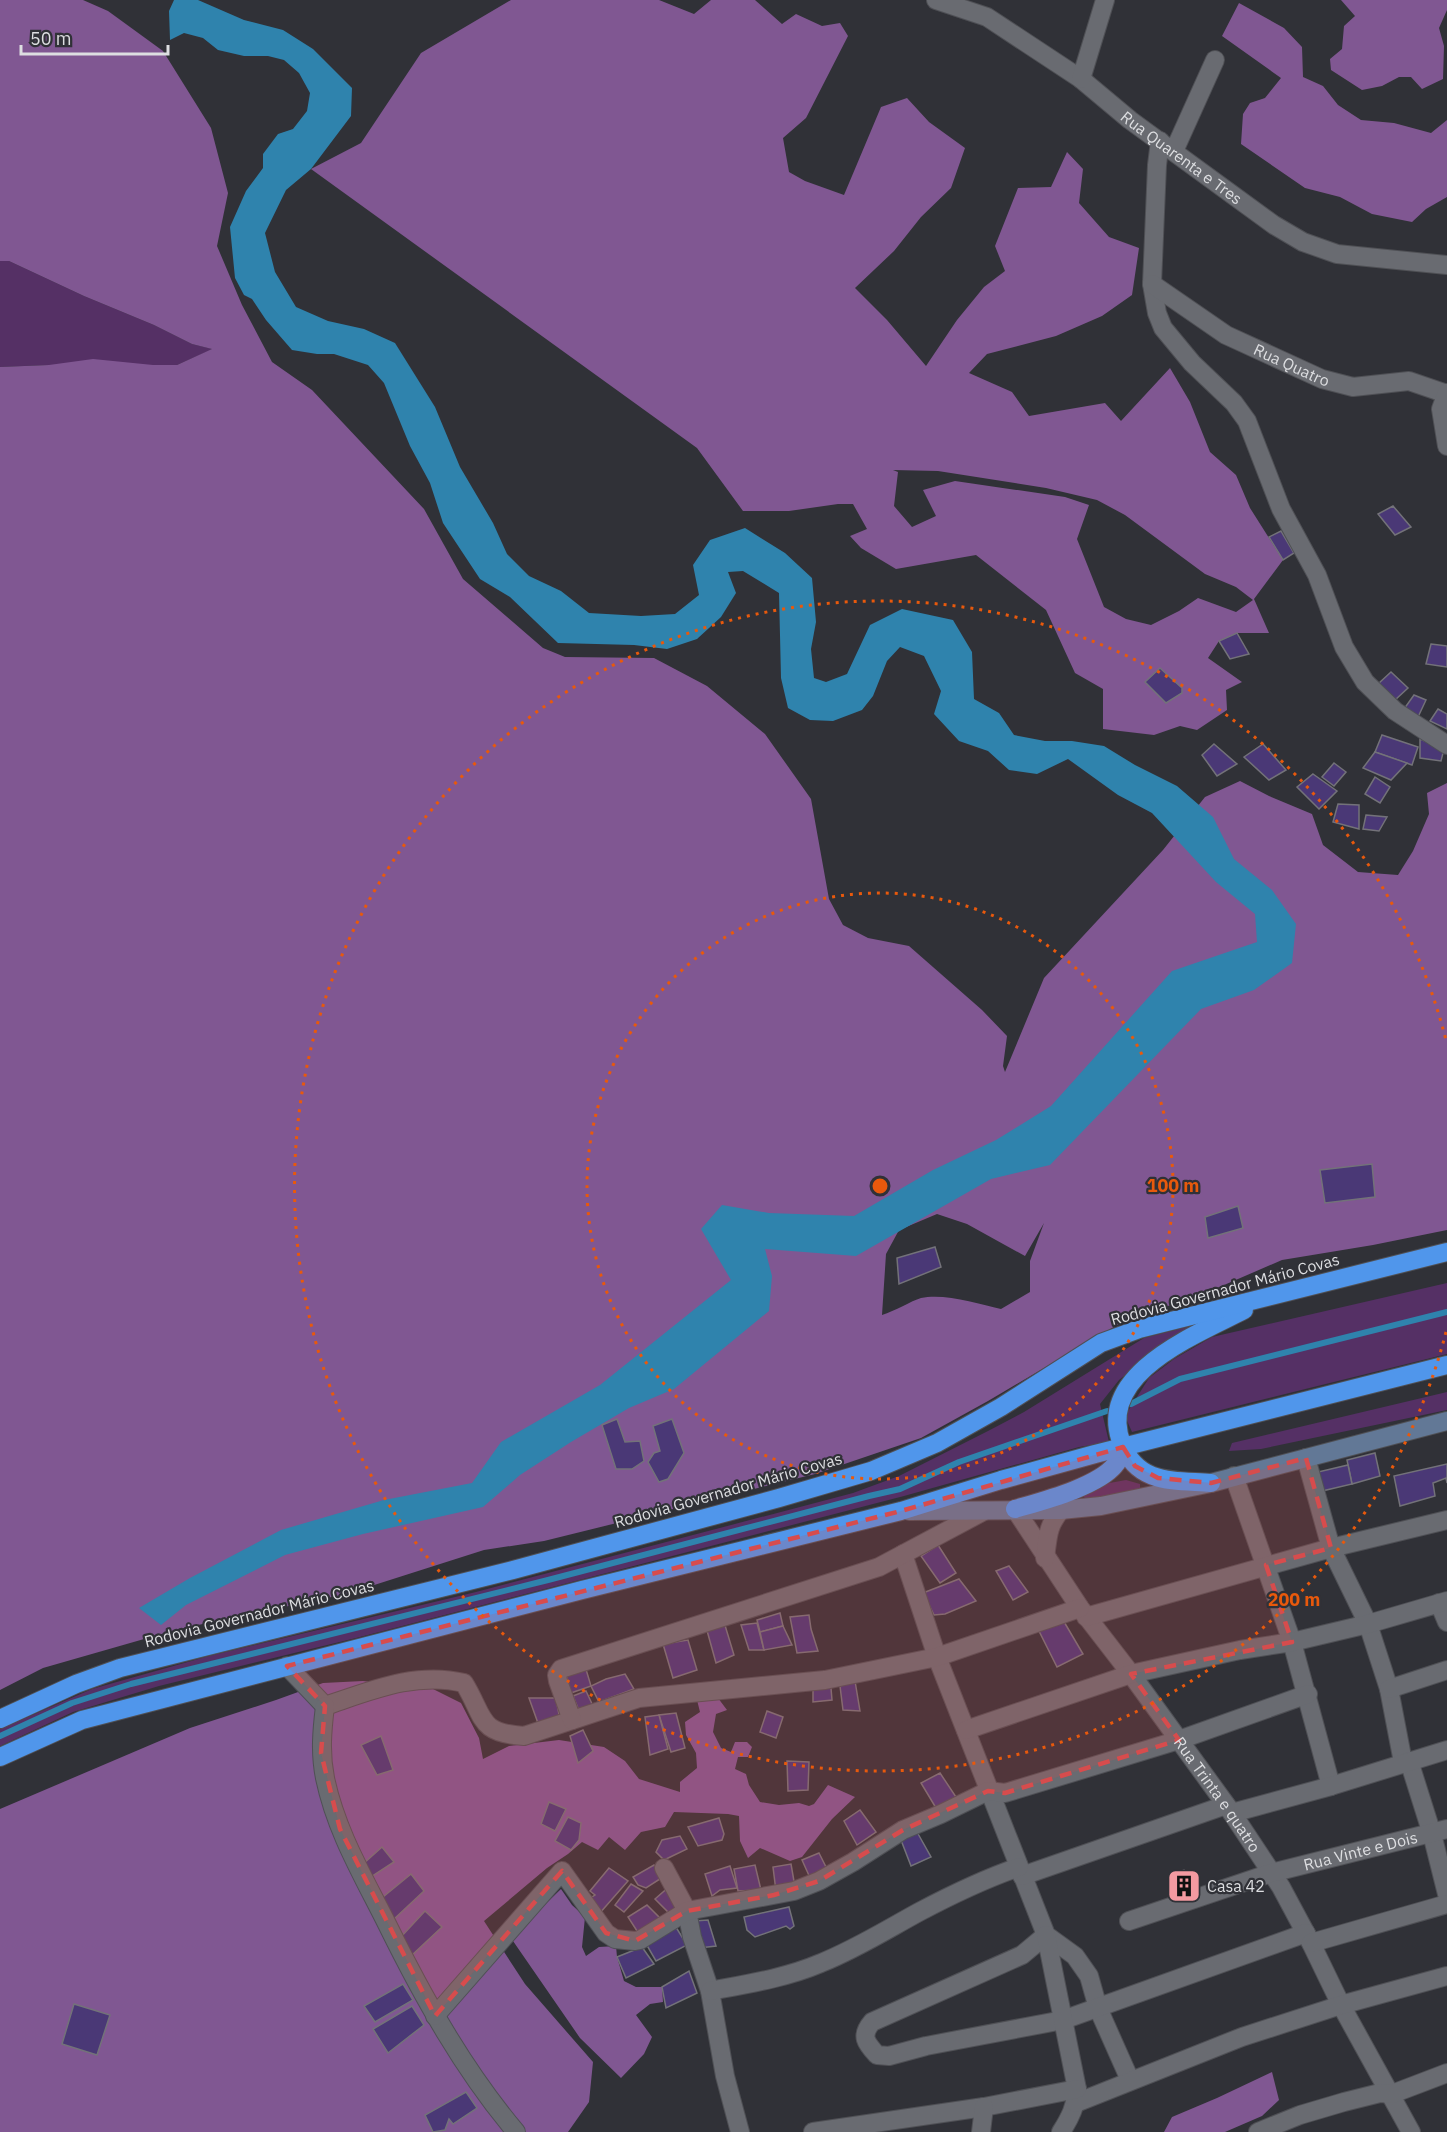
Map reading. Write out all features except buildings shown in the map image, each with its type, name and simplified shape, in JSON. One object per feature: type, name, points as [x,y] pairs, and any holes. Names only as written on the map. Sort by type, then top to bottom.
[{"type":"highway","name":"Rodovia Governador Mário Covas","points":[[0,1719],[76,1684],[120,1668],[513,1570],[871,1471],[937,1443],[1001,1407],[1101,1343],[1139,1329],[1447,1252]]},
{"type":"highway","points":[[1211,1483],[1158,1478],[1132,1463],[1123,1447],[1116,1425],[1119,1407],[1124,1395],[1141,1371],[1169,1348],[1272,1296]]},
{"type":"highway","points":[[0,1757],[82,1720],[901,1511],[1001,1480],[1123,1447],[1447,1365]]},
{"type":"highway","points":[[1015,1509],[1060,1495],[1100,1477],[1118,1461],[1123,1447]]},
{"type":"main road","points":[[901,1511],[1061,1510],[1140,1499],[1211,1483],[1447,1421]]},
{"type":"street","name":"Rua Quarenta e Tres","points":[[936,0],[989,8],[1167,146],[1274,225],[1318,249],[1351,257],[1447,265]]},
{"type":"street","points":[[1081,79],[1105,0]]},
{"type":"street","points":[[1215,60],[1157,165],[1152,284],[1157,313],[1163,328],[1192,363],[1234,403],[1247,422],[1272,488],[1317,575],[1344,647],[1365,682],[1395,711],[1447,745]]},
{"type":"street","name":"Rua Quatro","points":[[1152,284],[1226,335],[1322,379],[1353,387],[1409,381],[1447,394],[1441,409],[1447,446]]},
{"type":"street","points":[[1306,1458],[1331,1548],[1368,1624],[1389,1689],[1406,1761],[1439,1832],[1447,1894]]},
{"type":"street","points":[[1234,1476],[1292,1642],[1308,1694],[1331,1786]]},
{"type":"street","name":"Rua Trinta e quatro","points":[[1015,1509],[1083,1613],[1179,1740],[1272,1873],[1309,1938],[1341,2005],[1392,2094]]},
{"type":"street","points":[[1045,1558],[1048,1529],[1061,1510]]},
{"type":"street","points":[[572,1720],[558,1681],[557,1675],[561,1669],[879,1567],[984,1511]]},
{"type":"street","points":[[325,1706],[407,1680],[452,1680],[464,1683],[484,1722],[493,1731],[524,1736],[639,1698],[825,1680],[937,1657],[1083,1613],[1447,1520]]},
{"type":"street","points":[[903,1554],[937,1657],[1046,1935],[1077,2096],[1072,2114],[1061,2132]]},
{"type":"street","points":[[966,1730],[1131,1674],[1240,1650],[1292,1642],[1368,1624],[1443,1602],[1447,1622]]},
{"type":"street","points":[[287,1666],[325,1706],[321,1753],[332,1809],[346,1846],[435,2016],[490,2101],[516,2132]]},
{"type":"street","points":[[1389,1689],[1447,1670]]},
{"type":"street","points":[[435,2016],[562,1871],[600,1927],[615,1939],[626,1942],[640,1940],[687,1911],[774,1895],[802,1887],[853,1862],[903,1830],[988,1791],[1005,1793],[1179,1740],[1308,1694]]},
{"type":"street","points":[[710,1991],[784,1976],[820,1964],[986,1879],[1021,1871],[1229,1809],[1331,1786],[1447,1750]]},
{"type":"street","name":"Rua Vinte e Dois","points":[[1129,1921],[1272,1873],[1439,1832]]},
{"type":"street","points":[[664,1868],[687,1911],[692,1937],[710,1991],[725,2076],[740,2132]]},
{"type":"street","points":[[1046,1935],[1022,1955],[879,2018],[866,2030],[865,2036],[877,2055],[889,2056],[926,2046],[1063,2020],[1309,1938],[1447,1904]]},
{"type":"street","points":[[1046,1935],[1076,1956],[1089,1976],[1098,2008],[1130,2080]]},
{"type":"street","points":[[813,2132],[1077,2096],[1130,2080],[1242,2037],[1341,2005],[1447,1976]]},
{"type":"street","points":[[1258,2132],[1300,2115],[1380,2093],[1392,2094],[1447,2073]]},
{"type":"street","points":[[1392,2094],[1411,2132]]},
{"type":"street","points":[[981,2132],[984,2107]]},
{"type":"highlighted area","points":[[1123,1447],[1135,1466],[1158,1478],[1211,1483],[1306,1458],[1331,1548],[1266,1565],[1292,1642],[1131,1674],[1179,1740],[1005,1793],[988,1791],[903,1830],[819,1881],[774,1895],[687,1911],[635,1941],[606,1933],[562,1871],[435,2016],[340,1829],[321,1753],[325,1706],[287,1666],[901,1511]]},
{"type":"shaded area","points":[[0,0],[83,0],[108,11],[163,51],[211,128],[228,193],[217,246],[242,305],[272,362],[312,390],[424,509],[463,579],[543,648],[565,657],[654,658],[707,686],[765,734],[811,799],[829,899],[843,925],[868,938],[909,946],[982,1010],[1007,1036],[1003,1066],[1005,1072],[1044,978],[1163,850],[1205,797],[1240,781],[1312,814],[1323,845],[1358,872],[1398,875],[1413,851],[1429,814],[1427,793],[1447,783],[1447,1230],[1282,1260],[1194,1298],[1129,1318],[921,1438],[815,1474],[544,1541],[484,1550],[346,1594],[179,1629],[43,1668],[0,1690],[0,367],[49,365],[93,359],[177,365],[212,349],[192,344],[9,261],[0,261]],"holes":[[[937,1214],[967,1224],[1025,1256],[1044,1223],[1030,1261],[1030,1292],[1001,1309],[961,1300],[930,1297],[917,1299],[882,1315],[886,1254],[899,1230]]]},
{"type":"shaded area","points":[[511,0],[659,0],[694,14],[711,0],[755,0],[782,24],[796,14],[822,26],[840,23],[848,36],[806,118],[783,138],[789,172],[805,181],[844,195],[881,107],[907,98],[929,122],[965,148],[951,188],[921,217],[894,251],[855,288],[887,320],[926,366],[957,320],[984,287],[1005,271],[995,246],[1018,188],[1051,187],[1067,152],[1083,169],[1079,203],[1109,237],[1139,248],[1132,295],[1102,316],[1056,336],[987,354],[969,373],[1012,392],[1029,416],[1105,403],[1121,421],[1170,368],[1190,402],[1210,452],[1236,475],[1250,508],[1283,560],[1254,599],[1269,633],[1237,633],[1219,641],[1208,658],[1242,682],[1226,690],[1227,710],[1197,730],[1180,726],[1154,735],[1103,729],[1103,689],[1075,673],[1046,610],[976,555],[896,569],[861,548],[850,536],[867,529],[853,504],[789,511],[743,511],[697,448],[311,169],[361,143],[421,53]],"holes":[[[893,470],[938,471],[1046,488],[1097,500],[1125,515],[1205,574],[1236,587],[1253,600],[1236,612],[1198,598],[1179,611],[1151,625],[1126,619],[1104,607],[1077,539],[1089,505],[1065,497],[955,481],[923,490],[936,516],[912,527],[894,506],[898,472]]]},
{"type":"shaded area","points":[[1341,0],[1447,0],[1447,10],[1439,28],[1444,46],[1443,79],[1422,89],[1411,77],[1399,77],[1382,86],[1362,90],[1331,70],[1330,59],[1342,49],[1344,26],[1355,16]]},
{"type":"shaded area","points":[[1239,3],[1284,28],[1302,47],[1303,77],[1323,86],[1338,105],[1361,120],[1394,123],[1431,133],[1447,120],[1447,197],[1426,209],[1412,222],[1372,214],[1340,197],[1305,188],[1241,144],[1243,114],[1250,103],[1265,98],[1281,78],[1222,36]]},
{"type":"shaded area","points":[[0,261],[9,261],[192,344],[213,349],[177,365],[0,367]]},
{"type":"shaded area","points":[[1447,1283],[1447,1354],[1132,1432],[1125,1416],[1149,1378],[1174,1359],[1212,1337]]},
{"type":"shaded area","points":[[1210,1321],[1159,1348],[1119,1380],[1100,1404],[1109,1442],[1079,1447],[904,1496],[356,1638],[159,1686],[73,1712],[0,1746],[0,1729],[92,1689],[209,1656],[476,1592],[853,1493],[899,1476],[1024,1412],[1144,1338]]},
{"type":"shaded area","points":[[1447,1392],[1447,1410],[1261,1449],[1229,1451],[1232,1443]]},
{"type":"shaded area","points":[[1126,1480],[1140,1484],[1140,1491],[1088,1502],[1084,1497],[1083,1492],[1104,1484]]},
{"type":"shaded area","points":[[363,1681],[410,1687],[427,1686],[461,1703],[479,1738],[483,1759],[509,1746],[559,1740],[604,1747],[625,1761],[639,1779],[680,1792],[680,1782],[697,1768],[696,1753],[686,1735],[685,1722],[700,1712],[694,1688],[718,1698],[727,1710],[716,1714],[713,1732],[721,1748],[731,1752],[735,1742],[747,1742],[752,1747],[748,1757],[738,1757],[735,1769],[746,1774],[749,1785],[760,1802],[779,1805],[799,1803],[809,1806],[814,1804],[828,1785],[855,1797],[832,1819],[802,1857],[790,1861],[760,1848],[748,1858],[740,1841],[739,1816],[728,1814],[674,1812],[665,1827],[641,1832],[625,1850],[609,1837],[598,1850],[582,1842],[484,1921],[525,1984],[593,2062],[589,2102],[568,2132],[0,2132],[0,1809],[190,1728],[323,1683]]},
{"type":"shaded area","points":[[561,1889],[572,1905],[585,1917],[582,1947],[586,1956],[599,1947],[616,1946],[624,1981],[636,1987],[662,1987],[663,2002],[650,2004],[636,2015],[652,2037],[644,2054],[621,2078],[580,2038],[513,1941],[532,1917]]},
{"type":"shaded area","points":[[1272,2072],[1279,2100],[1262,2116],[1225,2132],[1164,2132],[1172,2117]]},
{"type":"water","points":[[174,0],[198,0],[244,20],[283,30],[313,49],[352,88],[351,116],[311,169],[286,190],[265,233],[275,272],[296,307],[328,321],[364,329],[395,343],[435,407],[460,467],[493,523],[507,554],[529,576],[561,591],[589,613],[641,616],[675,614],[699,595],[693,565],[710,540],[745,528],[785,553],[812,578],[816,622],[811,649],[814,678],[826,682],[847,674],[870,625],[902,609],[953,620],[972,652],[974,699],[999,713],[1014,735],[1045,741],[1072,741],[1104,746],[1177,786],[1213,817],[1234,859],[1272,890],[1296,924],[1292,963],[1254,990],[1201,1009],[1050,1165],[991,1179],[856,1256],[765,1249],[772,1276],[769,1311],[674,1389],[629,1408],[571,1442],[520,1475],[483,1507],[363,1534],[285,1555],[186,1605],[161,1625],[139,1608],[281,1530],[384,1500],[472,1483],[501,1442],[600,1385],[731,1280],[701,1229],[722,1205],[769,1213],[854,1216],[933,1170],[996,1140],[1051,1106],[1172,971],[1257,942],[1255,914],[1216,882],[1152,813],[1118,795],[1068,759],[1037,774],[1009,770],[988,751],[959,741],[934,714],[941,691],[924,656],[900,647],[887,661],[873,696],[862,710],[833,721],[810,720],[788,708],[781,678],[779,593],[743,571],[728,572],[736,593],[721,617],[697,639],[667,649],[634,645],[558,643],[510,597],[480,579],[443,523],[430,483],[410,446],[384,383],[368,365],[334,354],[292,350],[266,320],[252,299],[244,295],[235,278],[230,227],[246,191],[263,168],[263,154],[278,134],[293,129],[307,111],[310,93],[299,73],[284,60],[268,56],[244,56],[218,50],[203,38],[184,33],[170,40],[169,11]]},
{"type":"waterway","points":[[1131,1404],[1180,1379],[1447,1312]]},
{"type":"waterway","points":[[0,1736],[72,1703],[131,1684],[900,1489],[959,1462],[1107,1411]]},
{"type":"place","name":"Casa 42","points":[[1184,1886]]}]
